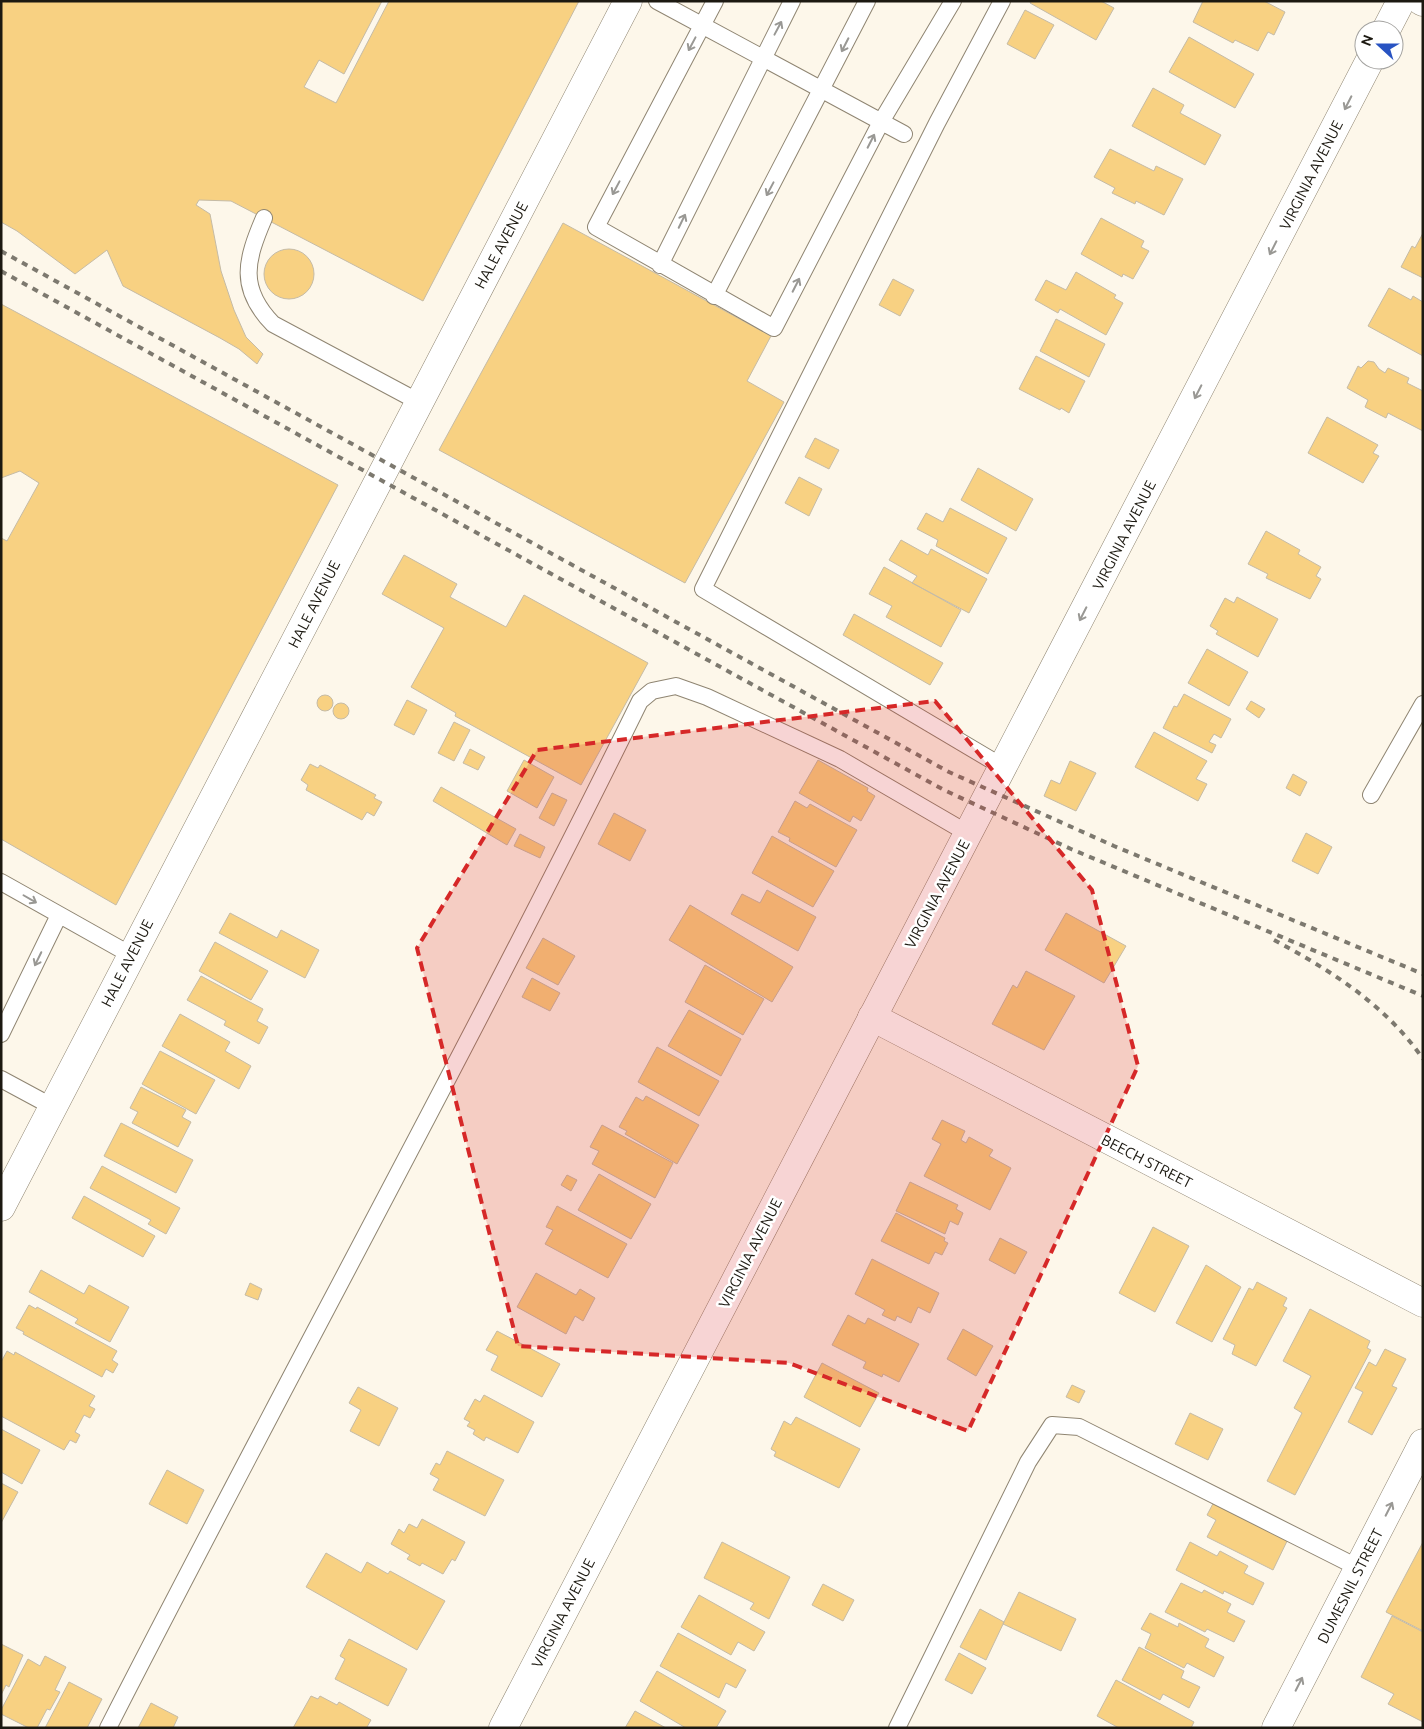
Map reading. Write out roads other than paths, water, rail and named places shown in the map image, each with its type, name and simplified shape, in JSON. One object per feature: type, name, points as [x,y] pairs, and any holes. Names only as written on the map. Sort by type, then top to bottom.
[{"type":"main road","name":"HALE AVENUE","points":[[1,1207],[628,1]]},
{"type":"main road","points":[[1391,20],[1401,1]]},
{"type":"main road","name":"VIRGINIA AVENUE","points":[[504,1728],[1365,70]]},
{"type":"main road","name":"BEECH STREET","points":[[872,1017],[1423,1303]]},
{"type":"main road","name":"DUMESNIL STREET","points":[[1276,1728],[1423,1443]]},
{"type":"lane","points":[[657,1],[904,134]]},
{"type":"lane","points":[[715,1],[596,227],[714,296],[774,328],[881,122],[953,1]]},
{"type":"lane","points":[[660,264],[792,1]]},
{"type":"lane","points":[[714,296],[867,1]]},
{"type":"lane","points":[[1002,1],[938,122],[703,589],[1003,767]]},
{"type":"lane","points":[[264,218],[250,250],[249,267],[250,290],[259,309],[273,324],[419,402]]},
{"type":"lane","points":[[108,1728],[225,1498],[489,996],[640,701],[652,691],[676,686],[707,697],[840,760],[969,834]]},
{"type":"lane","points":[[1371,795],[1423,704]]},
{"type":"lane","points":[[1,882],[131,955]]},
{"type":"lane","points":[[1,1034],[59,915]]},
{"type":"lane","points":[[1,1079],[53,1107]]},
{"type":"lane","points":[[897,1728],[1028,1462],[1052,1425],[1079,1426],[1359,1568]]},
{"type":"railway","points":[[1,251],[949,772],[1114,846],[1423,974]]},
{"type":"railway","points":[[1,271],[944,790],[1071,849],[1423,996]]},
{"type":"railway","points":[[1274,940],[1356,990],[1392,1022],[1423,1059]]}]
